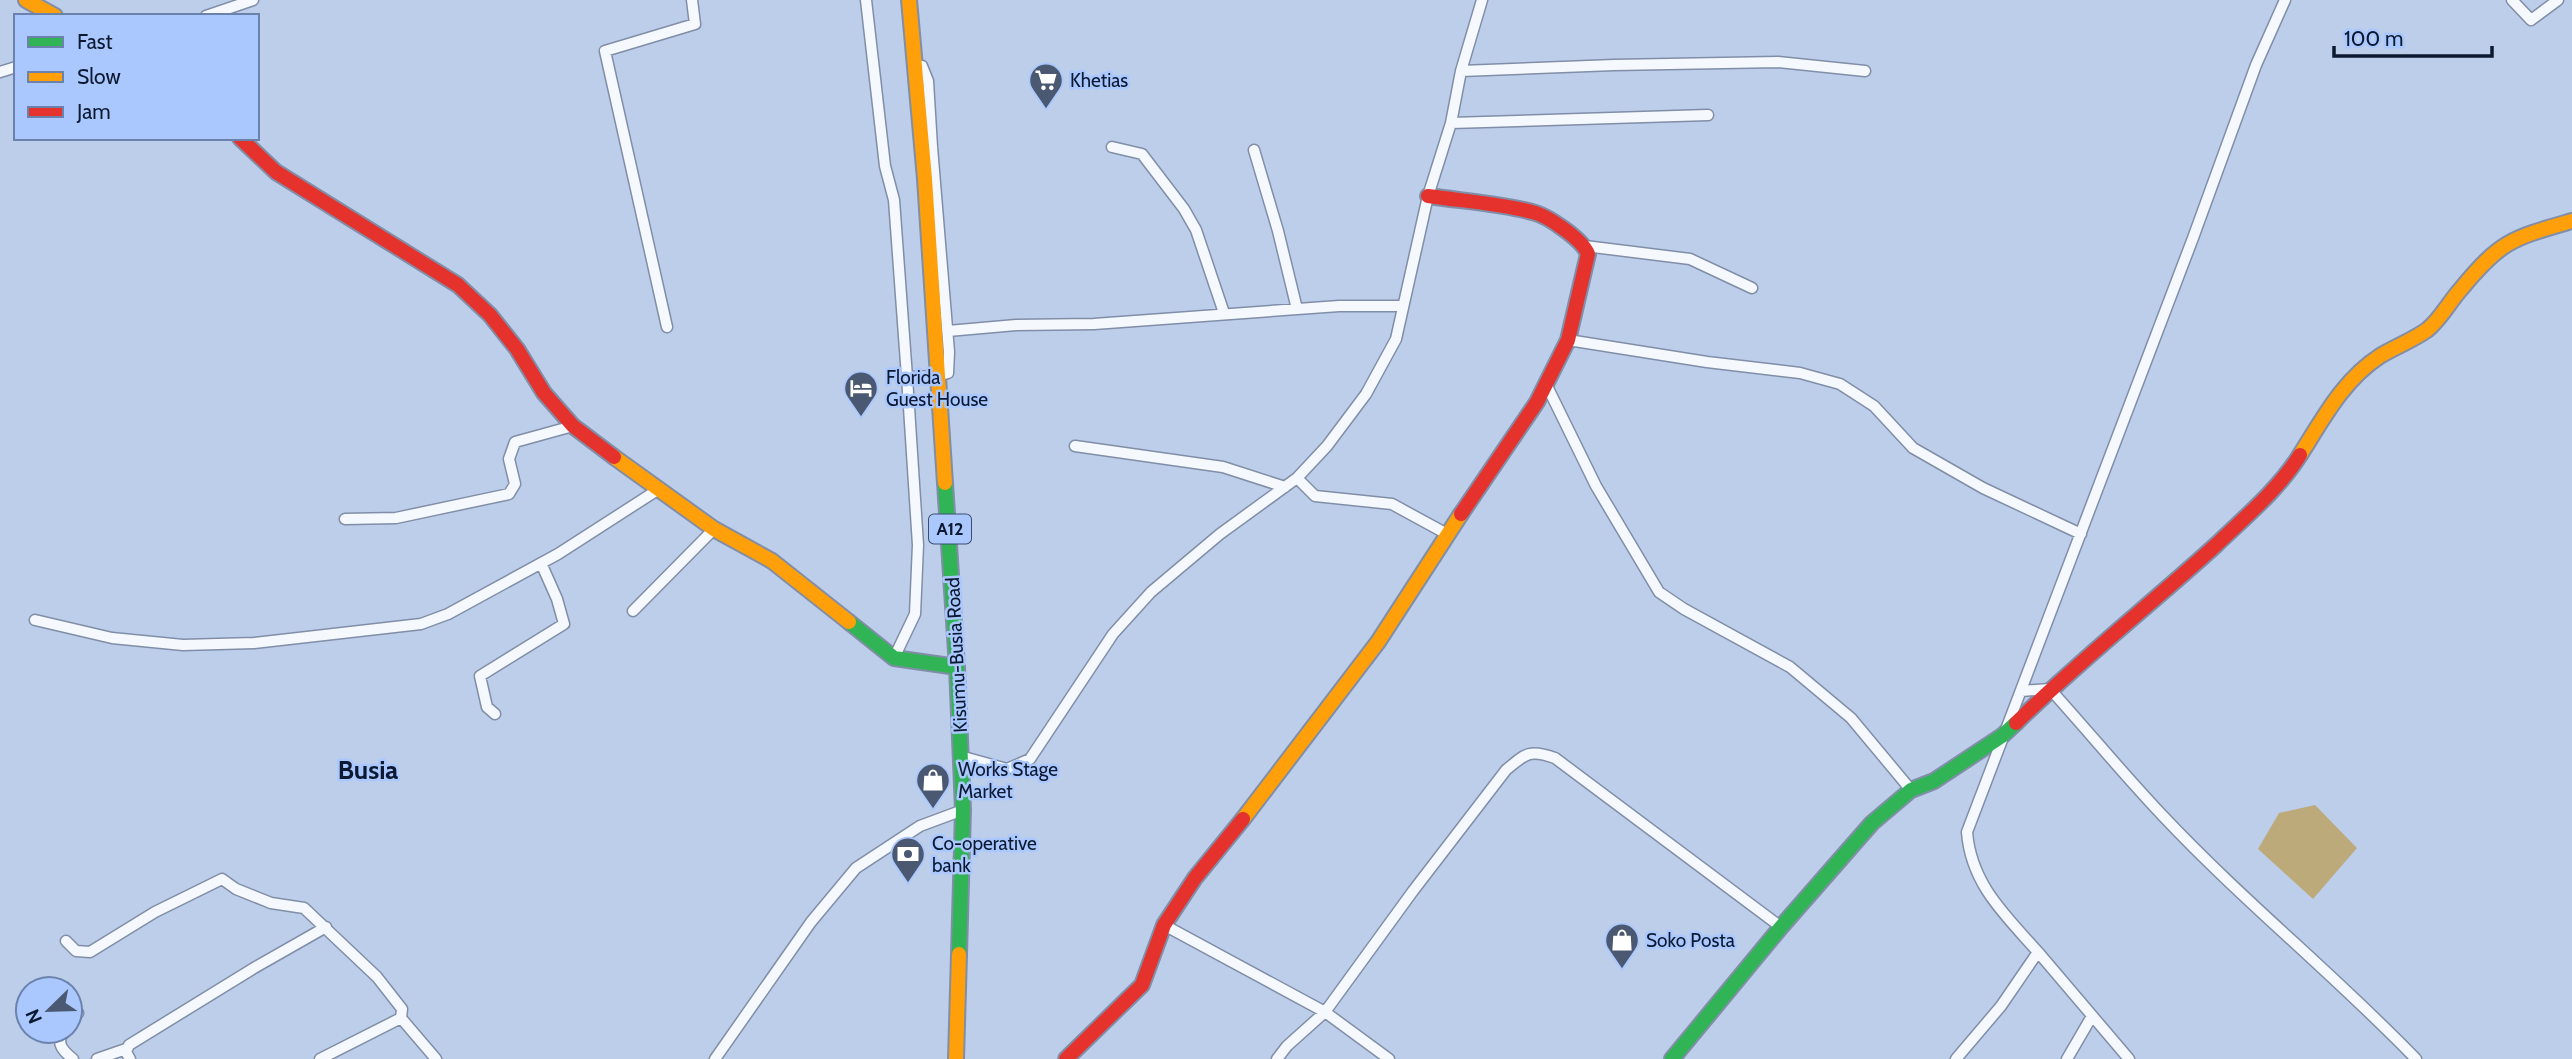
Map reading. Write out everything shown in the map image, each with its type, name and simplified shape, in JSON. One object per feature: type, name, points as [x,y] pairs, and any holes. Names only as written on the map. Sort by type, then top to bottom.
[{"type":"main road","points":[[26,0],[51,14]]},
{"type":"main road","name":"Kisumu-Busia Road","points":[[909,0],[925,179],[948,507],[961,756],[963,810],[956,1059]]},
{"type":"main road","points":[[242,140],[276,172],[458,285],[489,315],[517,349],[544,393],[573,426],[714,529],[772,561],[894,658],[957,667]]},
{"type":"main road","points":[[1066,1059],[1142,985],[1164,925],[1195,878],[1253,807],[1378,642],[1536,402],[1568,340],[1588,254],[1585,246],[1535,212],[1428,196]]},
{"type":"main road","points":[[1678,1057],[1781,927],[1872,823],[1911,790],[1934,781],[2002,736],[2050,688],[2169,588],[2254,509],[2290,471],[2336,397],[2357,374],[2379,357],[2428,329],[2477,269],[2499,247],[2519,236],[2572,221]]},
{"type":"street","points":[[212,14],[253,0]]},
{"type":"street","points":[[667,327],[605,51],[695,24],[692,0]]},
{"type":"street","points":[[866,0],[885,166],[894,200],[918,545],[915,614],[894,658]]},
{"type":"street","points":[[961,756],[1007,769],[1030,759],[1113,634],[1151,592],[1220,534],[1297,478],[1327,446],[1366,394],[1396,339],[1428,196],[1451,123],[1461,71],[1482,0]]},
{"type":"street","points":[[2129,1059],[1993,900],[1975,872],[1968,851],[1967,832],[2256,65],[2285,0]]},
{"type":"street","points":[[2512,0],[2531,20],[2558,0]]},
{"type":"street","points":[[1461,71],[1778,62],[1865,71]]},
{"type":"street","points":[[907,376],[937,376],[948,373],[928,81],[922,66],[915,66]]},
{"type":"street","points":[[1451,123],[1708,115]]},
{"type":"street","points":[[1112,147],[1142,154],[1184,209],[1196,230],[1224,313]]},
{"type":"street","points":[[1254,150],[1297,309]]},
{"type":"street","points":[[1585,246],[1690,259],[1752,288]]},
{"type":"street","points":[[947,331],[1016,325],[1094,324],[1224,313],[1402,306]]},
{"type":"street","points":[[1568,340],[1707,362],[1800,373],[1840,384],[1874,406],[1913,448],[1983,488],[2081,534]]},
{"type":"street","points":[[1546,384],[1596,486],[1659,592],[1684,609],[1790,667],[1851,718],[1911,790]]},
{"type":"street","points":[[345,519],[396,519],[509,494],[515,484],[509,459],[515,442],[573,426]]},
{"type":"street","points":[[1075,446],[1223,467],[1285,487]]},
{"type":"street","points":[[1297,478],[1315,496],[1392,504],[1447,534]]},
{"type":"street","points":[[35,620],[112,638],[183,645],[254,643],[421,624],[448,614],[541,563],[659,489]]},
{"type":"street","points":[[633,611],[714,529]]},
{"type":"street","points":[[495,715],[487,707],[480,676],[564,624],[557,599],[541,563]]},
{"type":"street","points":[[2021,691],[2050,688],[2163,816],[2251,902],[2362,1003],[2416,1059]]},
{"type":"street","points":[[1277,1059],[1287,1046],[1325,1012],[1506,770],[1522,756],[1536,751],[1555,758],[1781,927]]},
{"type":"street","points":[[715,1059],[811,922],[856,868],[920,826],[963,810]]},
{"type":"street","points":[[66,942],[76,951],[90,952],[155,912],[222,879],[236,889],[271,903],[304,908],[377,977],[402,1009],[401,1018],[436,1059]]},
{"type":"street","points":[[1164,925],[1325,1012],[1389,1059]]},
{"type":"street","points":[[97,1059],[128,1054],[129,1045],[254,968],[326,928]]},
{"type":"street","points":[[1956,1059],[2001,1006],[2038,952]]},
{"type":"street","points":[[2067,1059],[2092,1016]]},
{"type":"street","points":[[320,1059],[401,1018]]},
{"type":"street","points":[[60,1045],[73,1059]]},
{"type":"shaded area","points":[[2315,805],[2357,848],[2313,899],[2258,849],[2279,813]]},
{"type":"traffic: fast","points":[[945,483],[963,810],[959,954]]},
{"type":"traffic: fast","points":[[849,622],[894,658],[957,667]]},
{"type":"traffic: fast","points":[[1672,1059],[1781,927],[1872,823],[1911,790],[1934,781],[2002,736],[2016,723]]},
{"type":"traffic: slow","points":[[26,0],[51,14]]},
{"type":"traffic: slow","points":[[909,0],[925,179],[945,483]]},
{"type":"traffic: slow","points":[[2300,455],[2344,388],[2380,356],[2432,326],[2475,273],[2498,250],[2521,237],[2572,221]]},
{"type":"traffic: slow","points":[[614,457],[714,529],[772,561],[849,622]]},
{"type":"traffic: slow","points":[[1243,819],[1378,642],[1461,514]]},
{"type":"traffic: slow","points":[[956,1059],[959,954]]},
{"type":"traffic: jam","points":[[242,140],[276,172],[458,285],[490,315],[517,349],[544,393],[573,426],[614,457]]},
{"type":"traffic: jam","points":[[1428,196],[1507,206],[1539,214],[1572,235],[1588,254],[1568,340],[1537,402],[1461,514]]},
{"type":"traffic: jam","points":[[2016,723],[2250,513],[2282,480],[2300,455]]},
{"type":"traffic: jam","points":[[1066,1059],[1142,985],[1164,925],[1195,878],[1243,819]]},
{"type":"place","name":"Khetias","points":[[1046,110]]},
{"type":"place","name":"Florida Guest House","points":[[861,418]]},
{"type":"place","name":"Works Stage Market","points":[[933,810]]},
{"type":"place","name":"Co-operative bank","points":[[908,884]]},
{"type":"place","name":"Soko Posta","points":[[1622,970]]},
{"type":"district","name":"Busia","points":[[368,770]]}]
